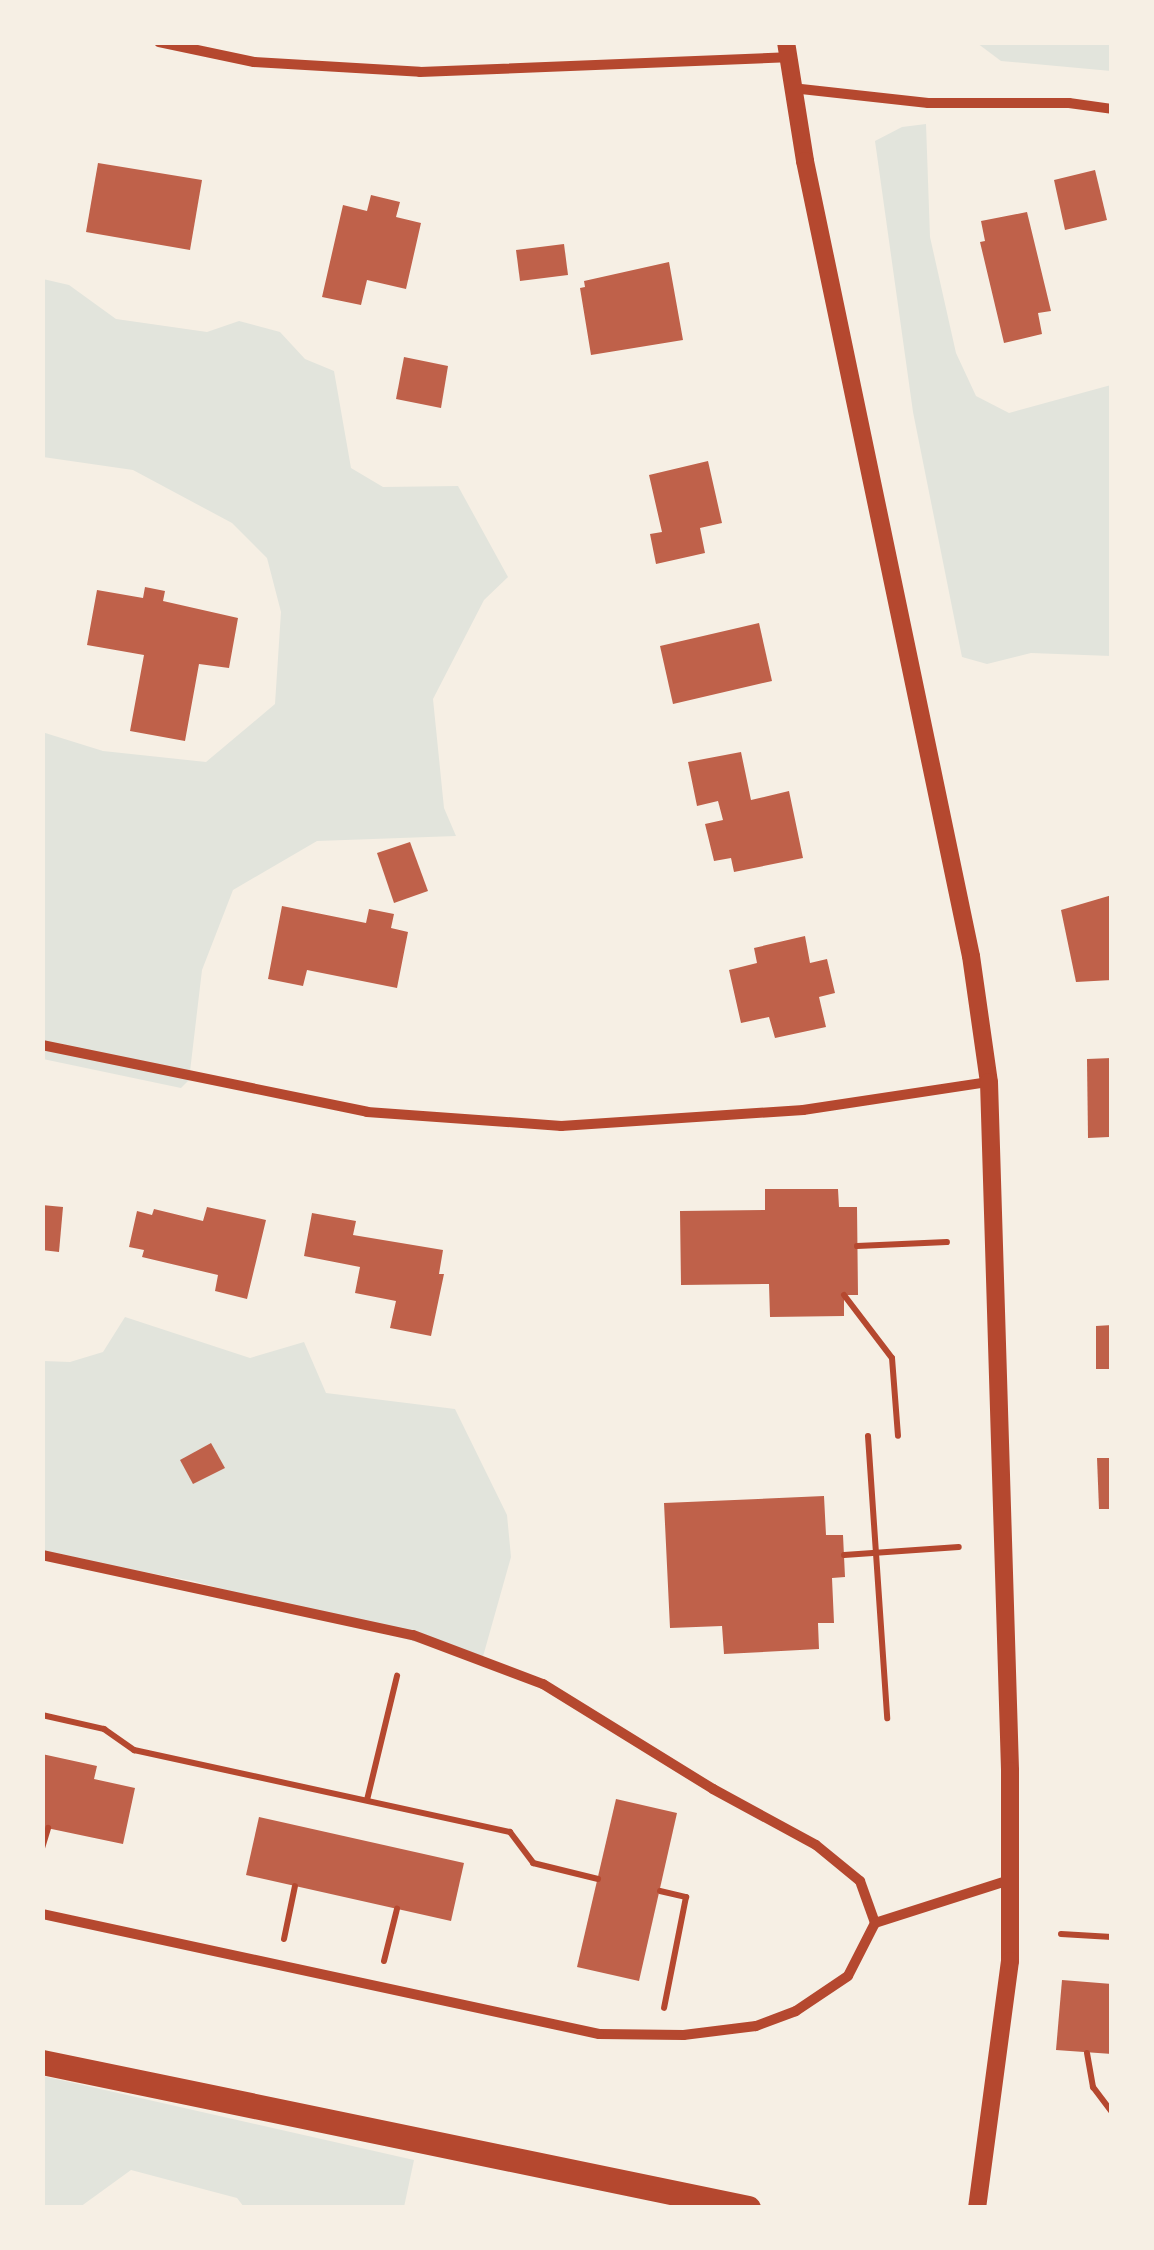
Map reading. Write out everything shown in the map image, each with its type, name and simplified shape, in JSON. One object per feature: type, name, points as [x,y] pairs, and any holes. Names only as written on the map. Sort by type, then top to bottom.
[{"type":"main road","points":[[42,2062],[748,2208]]},
{"type":"street","points":[[159,42],[254,62],[420,72],[786,50],[968,938],[989,1082],[1010,1961],[977,2208]]},
{"type":"street","points":[[792,88],[928,102],[1069,102],[1112,109]]},
{"type":"street","points":[[42,1045],[367,1112],[561,1126],[803,1110],[989,1082]]},
{"type":"street","points":[[42,1555],[412,1635],[543,1684],[713,1789],[816,1845],[860,1881],[876,1923]]},
{"type":"street","points":[[42,1914],[600,2034],[659,2034],[756,2026],[796,2010],[848,1976],[876,1923],[1010,1880]]},
{"type":"path","points":[[857,1246],[947,1242]]},
{"type":"path","points":[[844,1296],[892,1358],[898,1436]]},
{"type":"path","points":[[868,1436],[886,1718]]},
{"type":"path","points":[[844,1555],[958,1547]]},
{"type":"path","points":[[368,1800],[397,1676]]},
{"type":"path","points":[[42,1715],[104,1728],[134,1750],[510,1832],[533,1863],[598,1879]]},
{"type":"path","points":[[42,1848],[48,1828]]},
{"type":"path","points":[[279,1964],[296,1886]]},
{"type":"path","points":[[659,2034],[686,1897],[660,1890]]},
{"type":"path","points":[[378,1987],[397,1909]]},
{"type":"path","points":[[1060,1934],[1112,1937]]},
{"type":"path","points":[[1087,2053],[1093,2087],[1112,2112]]},
{"type":"shaded area","points":[[977,43],[1111,43],[1111,71],[1001,61]]},
{"type":"shaded area","points":[[926,124],[930,237],[956,353],[976,396],[1009,413],[1111,385],[1111,656],[1031,653],[987,664],[962,657],[913,412],[875,141],[902,127]]},
{"type":"shaded area","points":[[43,279],[69,285],[116,319],[207,332],[239,321],[280,332],[305,359],[334,371],[351,468],[383,487],[458,486],[508,577],[484,600],[433,699],[444,808],[456,836],[317,841],[233,890],[202,970],[189,1080],[181,1088],[43,1059],[42,732],[103,751],[206,762],[275,704],[281,612],[267,558],[232,523],[133,470],[43,457]]},
{"type":"shaded area","points":[[125,1317],[250,1358],[304,1342],[326,1393],[455,1409],[507,1515],[511,1557],[482,1660],[193,1581],[43,1553],[43,1361],[70,1362],[103,1352]]},
{"type":"shaded area","points":[[43,2076],[414,2160],[404,2207],[244,2207],[237,2198],[131,2170],[80,2207],[43,2208]]},
{"type":"building","points":[[98,163],[202,180],[190,250],[86,232]]},
{"type":"building","points":[[1095,170],[1107,220],[1065,230],[1054,180]]},
{"type":"building","points":[[371,195],[400,202],[396,217],[421,223],[406,289],[367,280],[361,305],[322,297],[343,205],[367,211]]},
{"type":"building","points":[[1027,212],[1051,311],[1038,313],[1042,334],[1004,343],[980,242],[985,241],[981,221]]},
{"type":"building","points":[[564,244],[568,275],[520,281],[516,250]]},
{"type":"building","points":[[669,262],[683,340],[591,355],[580,288],[585,287],[584,281]]},
{"type":"building","points":[[404,357],[448,366],[441,408],[396,399]]},
{"type":"building","points":[[708,461],[722,523],[700,528],[705,553],[656,564],[650,534],[662,532],[649,475]]},
{"type":"building","points":[[145,587],[165,591],[163,601],[238,618],[229,668],[199,664],[185,741],[130,731],[144,655],[87,645],[97,590],[143,598]]},
{"type":"building","points":[[759,623],[772,681],[673,704],[660,646]]},
{"type":"building","points":[[741,752],[751,800],[789,791],[803,858],[734,872],[731,858],[714,861],[705,824],[723,820],[718,801],[697,806],[688,762]]},
{"type":"building","points":[[410,842],[428,891],[394,903],[377,853]]},
{"type":"building","points":[[1112,895],[1112,980],[1076,982],[1061,910]]},
{"type":"building","points":[[282,906],[366,923],[369,909],[394,914],[391,928],[408,932],[397,988],[307,970],[303,986],[268,979]]},
{"type":"building","points":[[805,936],[810,963],[827,959],[835,993],[819,997],[826,1027],[775,1038],[769,1017],[741,1023],[729,970],[757,963],[754,948]]},
{"type":"building","points":[[1112,1058],[1109,1137],[1088,1138],[1087,1059]]},
{"type":"building","points":[[765,1189],[838,1189],[839,1207],[857,1207],[858,1295],[844,1295],[844,1316],[770,1317],[769,1284],[681,1285],[680,1211],[765,1210]]},
{"type":"building","points":[[42,1205],[63,1207],[59,1252],[42,1250]]},
{"type":"building","points":[[207,1207],[266,1220],[247,1299],[215,1291],[218,1275],[142,1257],[144,1250],[129,1247],[137,1211],[152,1215],[154,1209],[203,1221]]},
{"type":"building","points":[[312,1213],[356,1221],[353,1235],[443,1250],[439,1274],[444,1274],[431,1336],[390,1328],[396,1301],[355,1293],[360,1267],[304,1256]]},
{"type":"building","points":[[1112,1325],[1112,1369],[1096,1369],[1096,1326]]},
{"type":"building","points":[[211,1443],[225,1468],[193,1484],[180,1460]]},
{"type":"building","points":[[1097,1458],[1112,1458],[1112,1509],[1099,1509]]},
{"type":"building","points":[[824,1496],[826,1535],[843,1535],[845,1577],[832,1578],[834,1623],[818,1623],[819,1649],[724,1654],[722,1626],[670,1628],[664,1503]]},
{"type":"building","points":[[42,1754],[97,1766],[94,1779],[135,1788],[123,1844],[42,1827]]},
{"type":"building","points":[[616,1799],[677,1813],[639,1981],[577,1967]]},
{"type":"building","points":[[259,1817],[464,1863],[451,1921],[246,1875]]},
{"type":"building","points":[[1062,1980],[1112,1984],[1112,2054],[1056,2050]]}]
